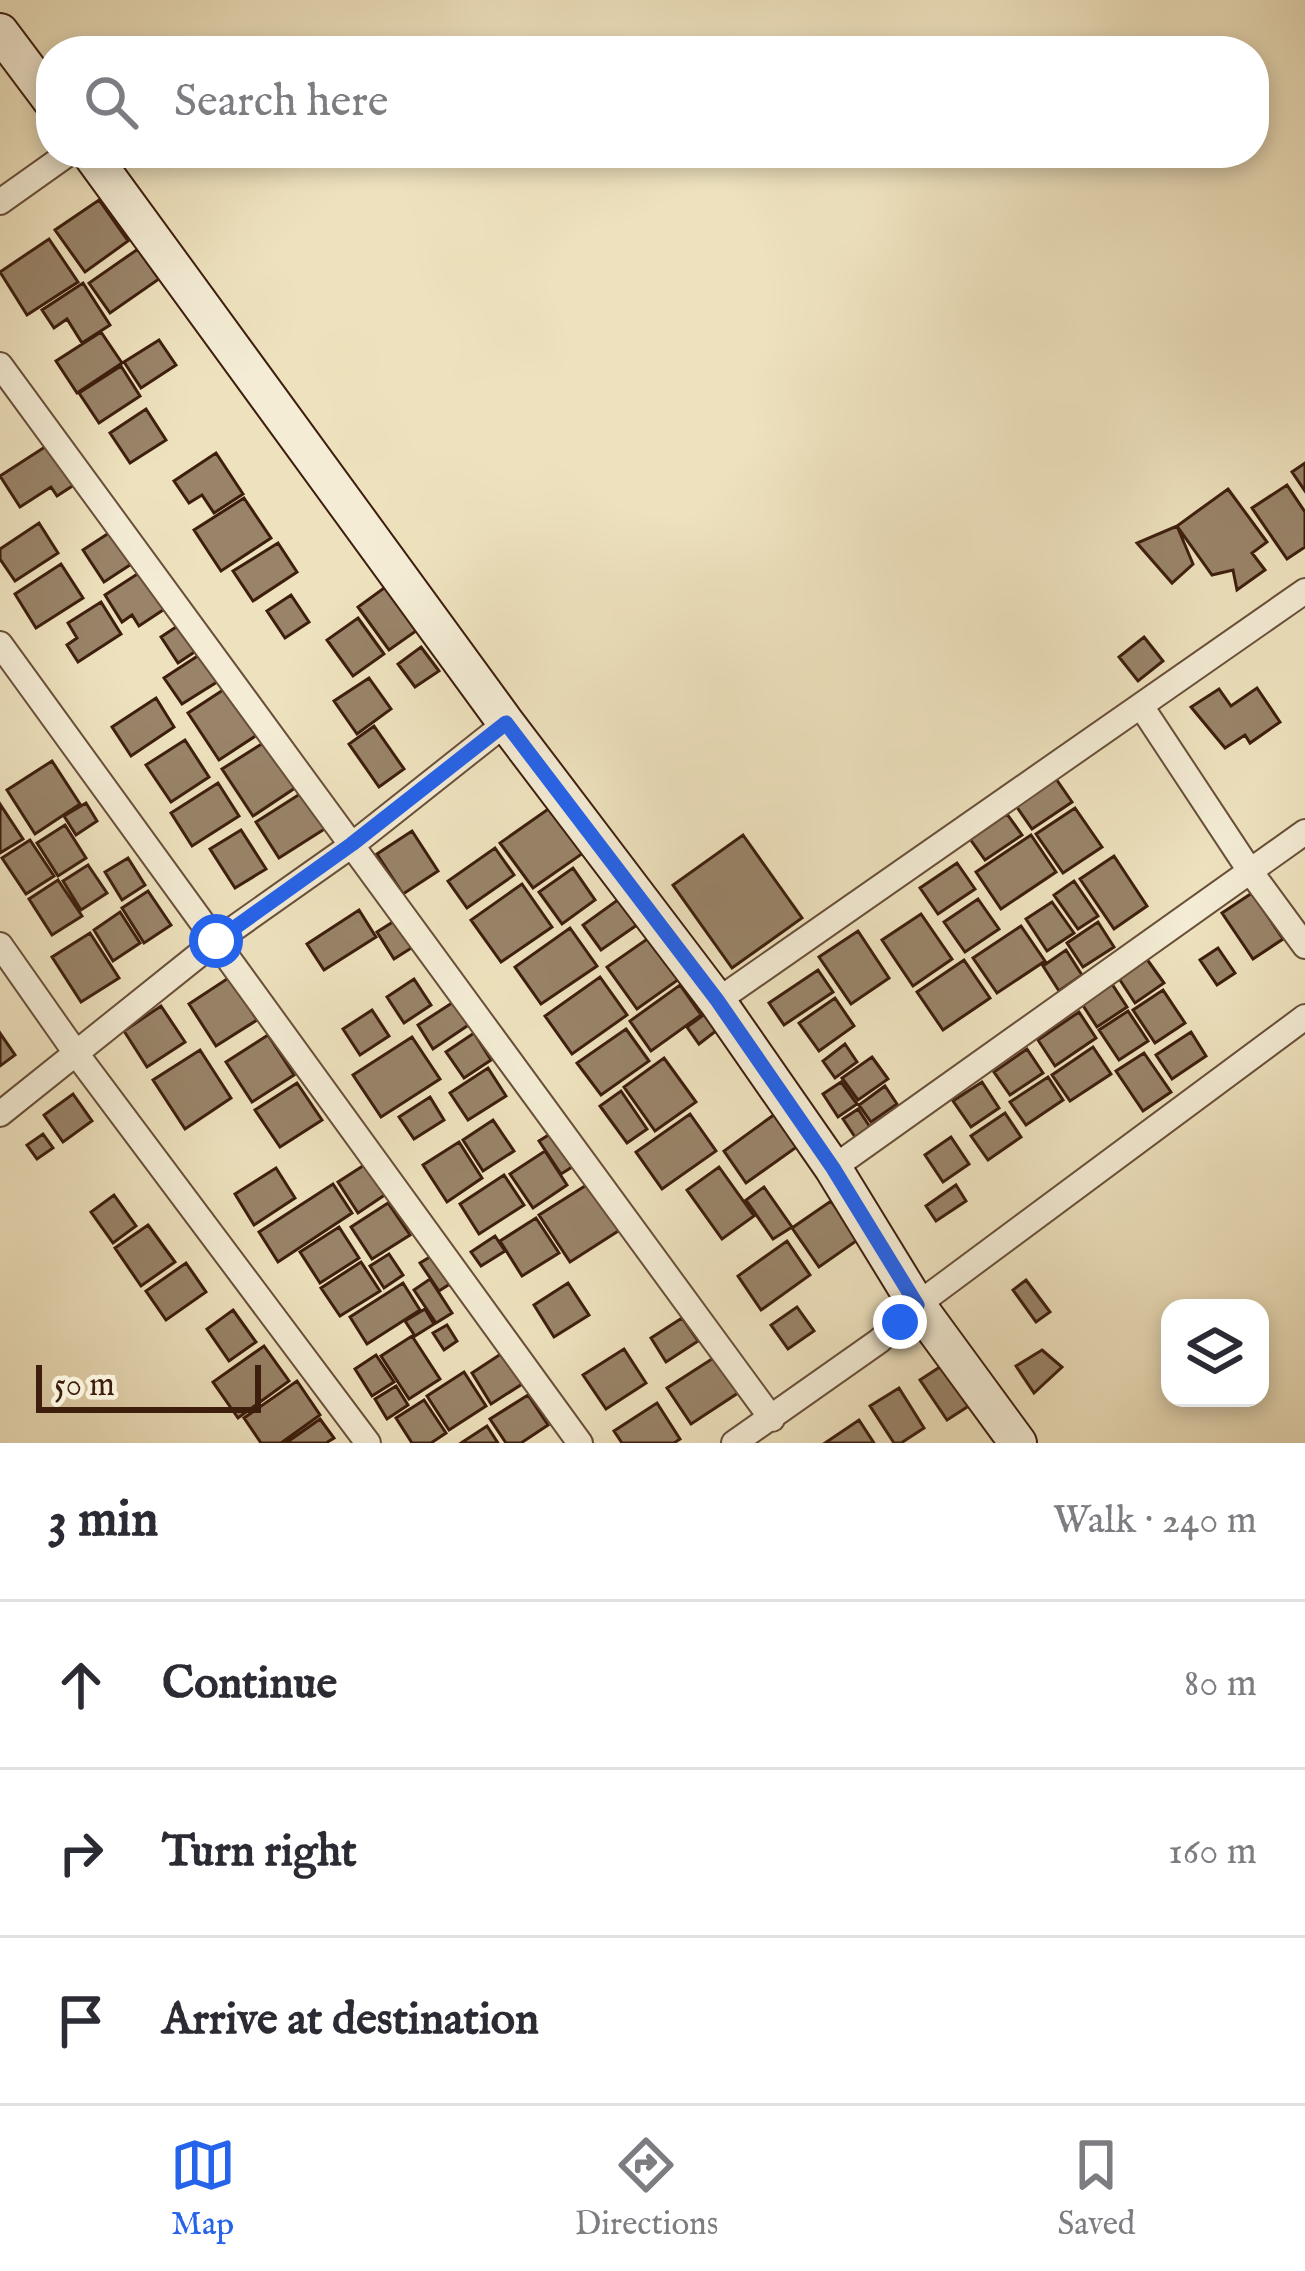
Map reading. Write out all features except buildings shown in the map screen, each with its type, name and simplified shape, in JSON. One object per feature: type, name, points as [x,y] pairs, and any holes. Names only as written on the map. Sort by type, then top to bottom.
[{"type":"street","points":[[0,32],[36,80]]},
{"type":"street","points":[[0,202],[48,168]]},
{"type":"street","points":[[101,168],[506,723],[717,1000],[833,1168],[917,1305],[1018,1443]]},
{"type":"street","points":[[0,365],[772,1419]]},
{"type":"street","points":[[717,1000],[1305,591]]},
{"type":"street","points":[[0,644],[580,1443]]},
{"type":"street","points":[[1141,706],[1305,946]]},
{"type":"street","points":[[0,1114],[216,941],[352,844],[506,723]]},
{"type":"street","points":[[833,1168],[1305,832]]},
{"type":"street","points":[[0,945],[368,1443]]},
{"type":"street","points":[[736,1442],[879,1342],[917,1305],[1305,1017]]},
{"type":"route","points":[[216,941],[352,844],[506,723],[717,1000],[833,1168],[917,1305],[900,1322]]}]
